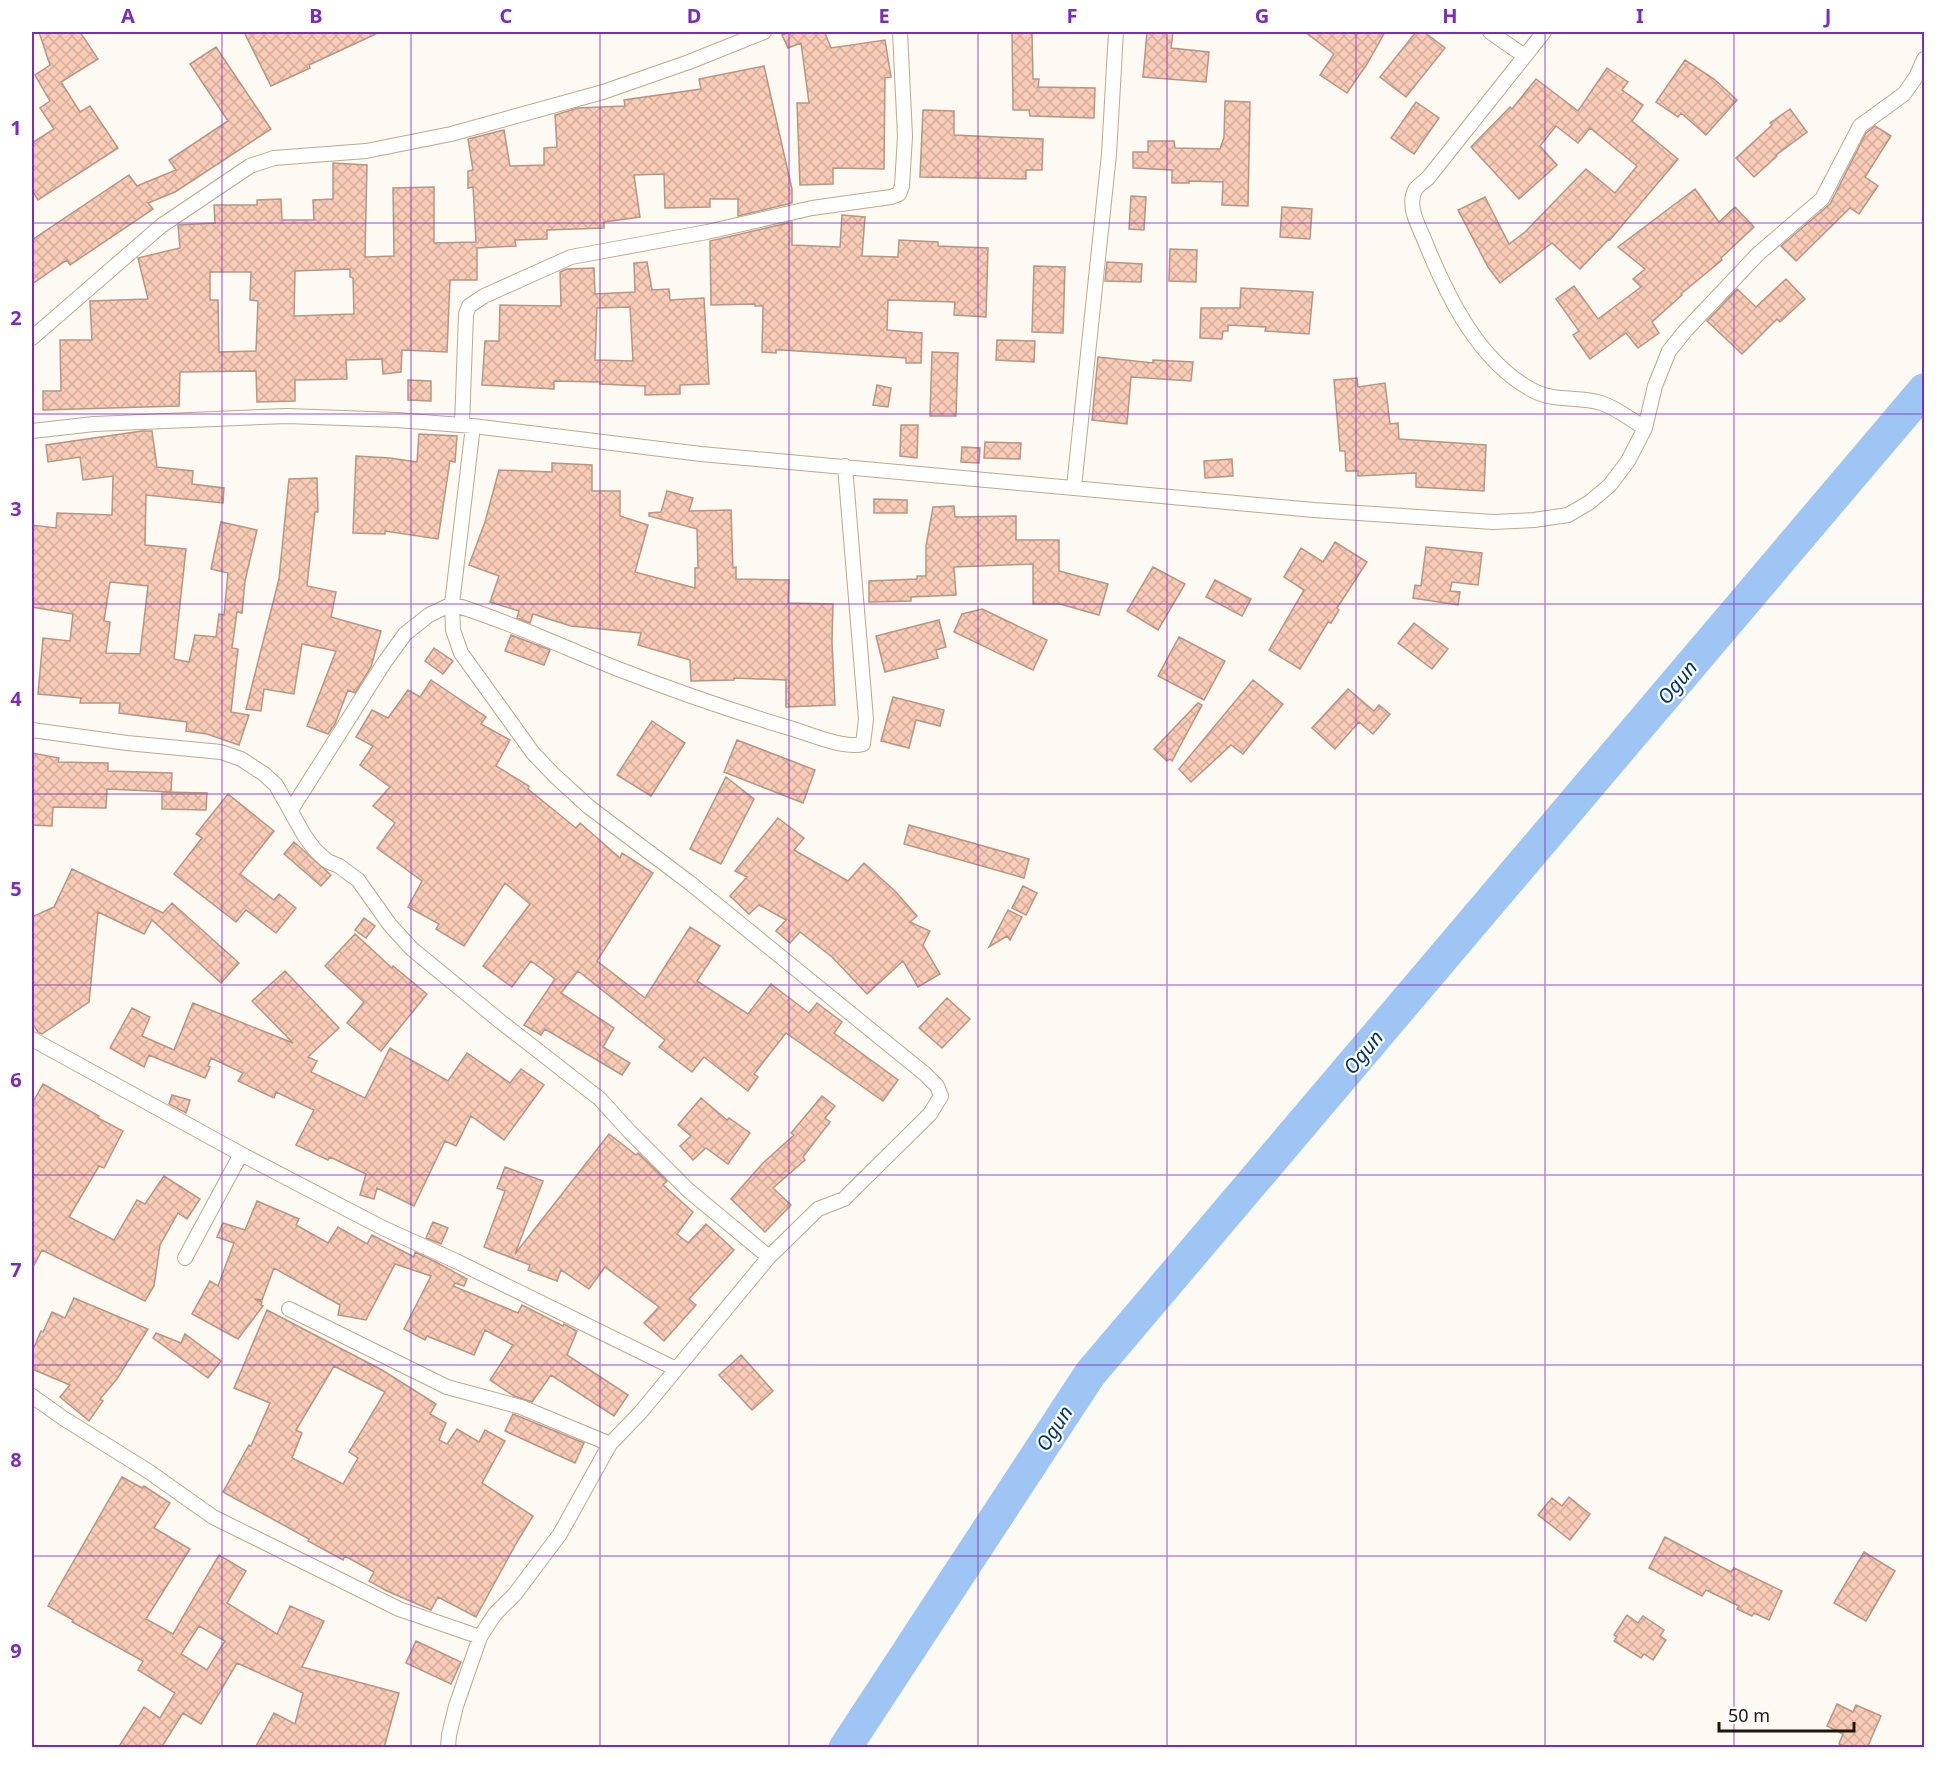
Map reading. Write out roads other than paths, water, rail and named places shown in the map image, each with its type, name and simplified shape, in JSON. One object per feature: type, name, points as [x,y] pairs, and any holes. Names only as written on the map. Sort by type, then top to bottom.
[{"type":"street","points":[[32,338],[161,226],[250,166],[273,158],[366,151],[451,134],[603,92],[689,62],[764,32]]},
{"type":"street","points":[[448,1748],[456,1706],[480,1636],[560,1534],[610,1444],[640,1413],[770,1257],[818,1209],[844,1198],[852,1191],[930,1114],[941,1096],[937,1086],[925,1074],[829,994],[690,883],[589,807],[555,776],[533,753],[461,653],[453,630],[452,604],[467,425],[466,314],[469,306],[484,296],[571,257],[706,232],[812,208],[899,194],[902,186],[905,136],[900,32]]},
{"type":"street","points":[[1074,487],[1109,154],[1116,32]]},
{"type":"street","points":[[1490,32],[1523,55]]},
{"type":"street","points":[[1544,32],[1523,55],[1428,178],[1415,189],[1412,202],[1415,216],[1440,280],[1466,325],[1512,378],[1534,392],[1546,396],[1602,403],[1645,428]]},
{"type":"street","points":[[32,431],[94,424],[287,416],[467,425],[701,454],[1336,511],[1493,522],[1534,520],[1568,515],[1590,502],[1610,485],[1622,469],[1645,428],[1655,386],[1669,351],[1686,330],[1758,255],[1822,199],[1860,126],[1904,94],[1916,77],[1924,59]]},
{"type":"street","points":[[291,810],[384,663],[405,634],[429,615],[452,604],[490,616],[614,668],[740,713],[838,742],[856,746],[863,744],[866,719],[844,466]]},
{"type":"street","points":[[32,729],[127,743],[221,752],[241,759],[264,774],[276,785],[315,850],[327,861],[339,866],[358,880],[390,925],[411,949],[600,1100],[688,1190],[770,1257]]},
{"type":"street","points":[[32,1040],[241,1154],[383,1228],[458,1262],[676,1369]]},
{"type":"street","points":[[185,1258],[241,1154]]},
{"type":"street","points":[[289,1309],[447,1387],[521,1407],[610,1444]]},
{"type":"street","points":[[32,1396],[148,1471],[213,1517],[399,1609],[480,1636]]},
{"type":"waterway","name":"Ogun","points":[[845,1748],[1090,1374],[1924,390]]}]
